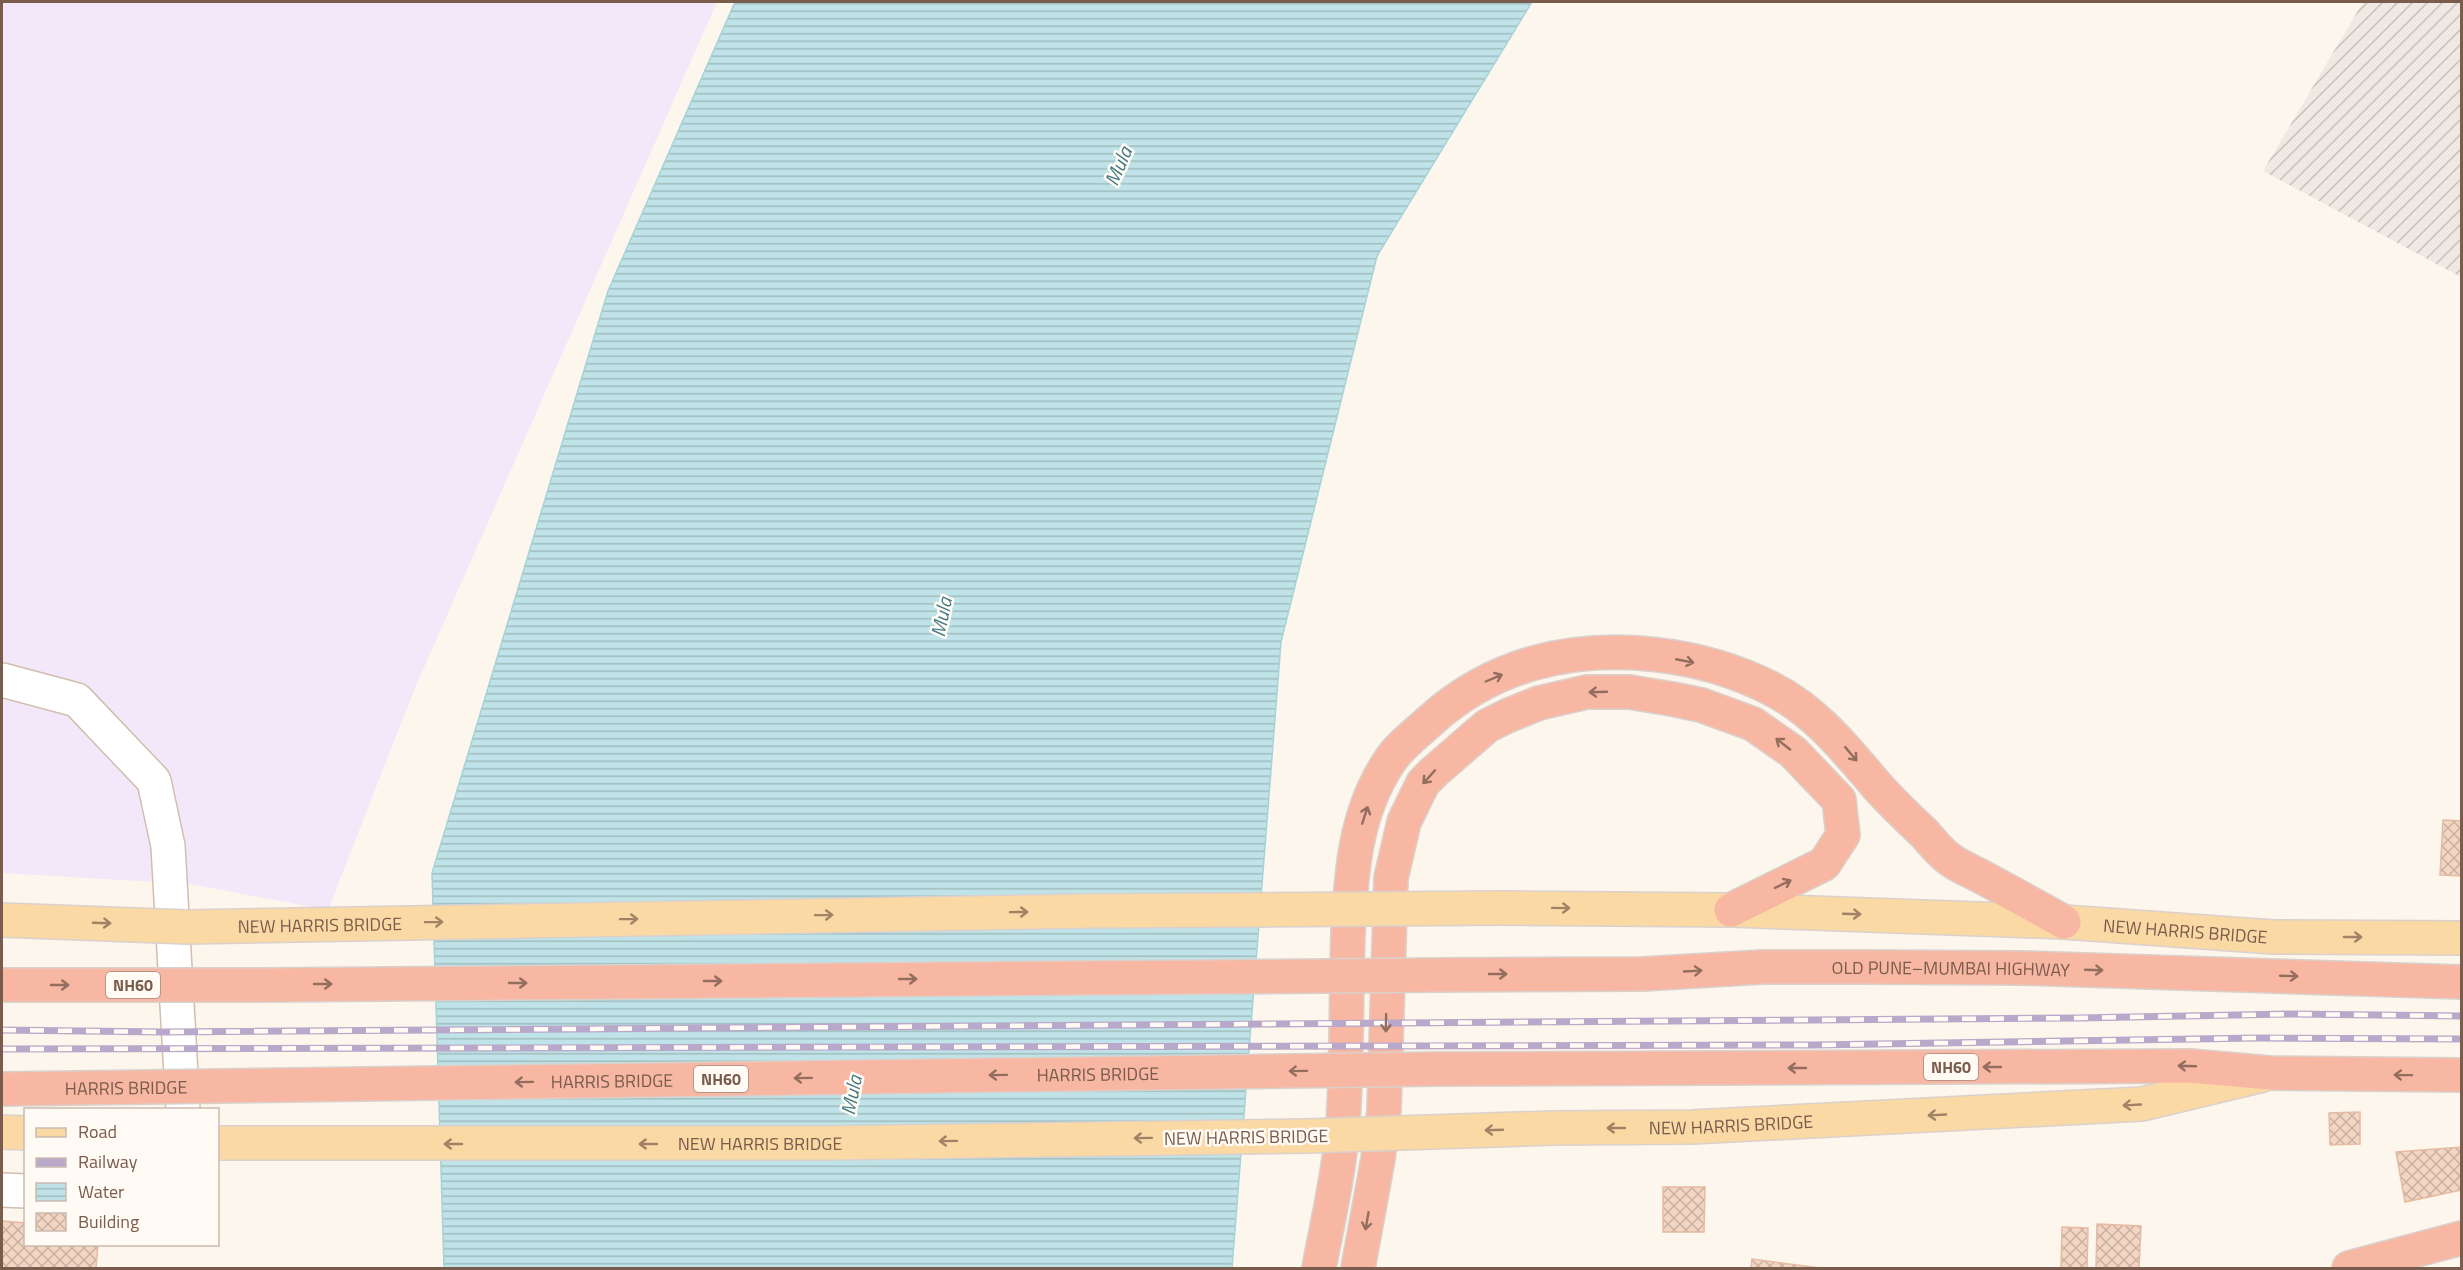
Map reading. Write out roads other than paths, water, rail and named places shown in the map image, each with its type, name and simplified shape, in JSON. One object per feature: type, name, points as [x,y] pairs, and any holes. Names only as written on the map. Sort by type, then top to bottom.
[{"type":"highway","points":[[1319,1269],[1337,1173],[1344,1108],[1351,872],[1357,839],[1366,808],[1390,759],[1441,711],[1466,692],[1490,679],[1558,656],[1606,651],[1632,652],[1711,666],[1771,688],[1797,703],[1826,728],[1881,791],[1949,859],[2064,921]]},
{"type":"highway","points":[[1358,1269],[1378,1159],[1384,1110],[1391,878],[1404,822],[1423,783],[1435,771],[1487,726],[1539,703],[1587,692],[1629,692],[1672,699],[1701,705],[1753,724],[1792,752],[1839,800],[1843,835],[1824,864],[1731,910]]},
{"type":"highway","name":"OLD PUNE–MUMBAI HIGHWAY","points":[[2,985],[1643,974],[1762,967],[1865,966],[2045,969],[2462,982]]},
{"type":"highway","name":"HARRIS BRIDGE","points":[[2,1089],[1440,1069],[2190,1066],[2270,1073]]},
{"type":"highway","name":"NH60","points":[[2270,1073],[2462,1075]]},
{"type":"highway","points":[[2349,1269],[2462,1238]]},
{"type":"main road","name":"NEW HARRIS BRIDGE","points":[[2,920],[187,927],[1077,911],[1503,908],[1731,910],[2064,921],[2273,936],[2462,938]]},
{"type":"main road","name":"NEW HARRIS BRIDGE","points":[[219,1143],[827,1143],[1307,1136],[1552,1128],[1692,1127],[2142,1104],[2270,1073]]},
{"type":"main road","points":[[2,1132],[24,1133]]},
{"type":"street","points":[[2,680],[77,700],[154,781],[168,846],[183,1108]]},
{"type":"street","points":[[2,1190],[24,1191]]},
{"type":"water","name":"Mula","points":[[735,2],[1532,2],[1377,256],[1281,642],[1232,1268],[444,1268],[432,873],[608,291]]},
{"type":"railway","points":[[2,1030],[163,1032],[2079,1018],[2291,1014],[2462,1016]]},
{"type":"railway","points":[[2,1049],[1815,1045],[2259,1038],[2462,1039]]}]
